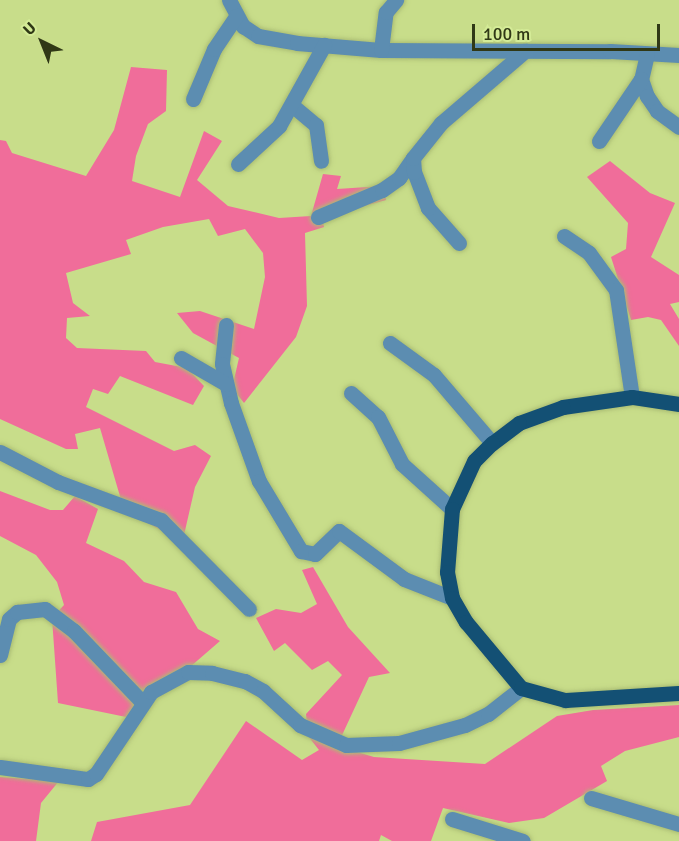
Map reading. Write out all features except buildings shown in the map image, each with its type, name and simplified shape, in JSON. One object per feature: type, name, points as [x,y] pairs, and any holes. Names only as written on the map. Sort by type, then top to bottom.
[{"type":"main road","points":[[679,404],[632,397],[563,406],[519,423],[492,443],[474,461],[452,509],[447,572],[452,598],[466,622],[521,688],[565,700],[679,693]]},
{"type":"street","points":[[229,0],[236,16],[258,36],[324,45],[381,50],[679,55]]},
{"type":"street","points":[[381,50],[386,12],[396,0]]},
{"type":"street","points":[[193,99],[214,49],[236,16]]},
{"type":"street","points":[[238,164],[262,145],[293,106],[324,45]]},
{"type":"street","points":[[318,217],[382,190],[399,177],[441,123],[525,51]]},
{"type":"street","points":[[599,141],[641,79],[646,54]]},
{"type":"street","points":[[641,79],[657,111],[679,127]]},
{"type":"street","points":[[293,106],[316,125],[321,161]]},
{"type":"street","points":[[413,158],[414,172],[428,208],[459,243]]},
{"type":"street","points":[[564,236],[589,253],[616,290],[632,397]]},
{"type":"street","points":[[226,325],[222,347],[226,384],[258,481],[301,551],[315,554],[339,531],[404,579],[452,598]]},
{"type":"street","points":[[390,343],[434,375],[492,443]]},
{"type":"street","points":[[181,358],[226,384]]},
{"type":"street","points":[[351,393],[378,417],[402,464],[452,509]]},
{"type":"street","points":[[0,452],[58,482],[161,520],[249,609]]},
{"type":"street","points":[[0,655],[9,619],[25,610],[45,609],[74,632],[142,702]]},
{"type":"street","points":[[0,766],[88,779],[107,760],[142,702],[172,679],[188,672],[212,673],[245,681],[263,691],[300,725],[346,745],[379,745],[465,725],[488,714],[521,688]]},
{"type":"street","points":[[591,798],[679,824]]},
{"type":"street","points":[[452,819],[523,841]]},
{"type":"shaded area","points":[[131,67],[167,70],[166,111],[148,124],[136,156],[132,181],[180,197],[204,131],[222,141],[197,180],[228,206],[279,218],[311,216],[323,174],[341,176],[337,189],[383,186],[386,200],[322,218],[324,227],[305,233],[307,306],[296,337],[244,403],[232,388],[239,358],[193,333],[177,313],[200,311],[254,329],[265,277],[263,253],[245,229],[218,236],[209,219],[163,227],[126,240],[131,254],[66,273],[73,303],[90,316],[67,318],[66,338],[77,348],[146,351],[155,362],[187,368],[204,386],[193,405],[120,376],[108,394],[93,389],[86,407],[174,451],[195,445],[211,456],[195,487],[184,535],[173,537],[124,510],[100,428],[75,434],[78,449],[66,449],[0,419],[0,140],[6,141],[12,153],[86,176],[114,130]]},
{"type":"shaded area","points":[[610,161],[650,193],[675,203],[651,257],[679,275],[679,302],[670,304],[679,319],[679,346],[661,320],[648,317],[631,320],[611,257],[626,249],[628,223],[587,177]]},
{"type":"shaded area","points":[[0,491],[50,510],[63,510],[75,496],[98,509],[86,543],[124,561],[144,582],[176,592],[198,629],[220,641],[131,718],[58,703],[52,618],[64,605],[57,582],[36,555],[0,536]]},
{"type":"shaded area","points":[[313,567],[348,627],[390,673],[369,677],[337,746],[374,757],[485,764],[557,716],[593,710],[679,705],[679,737],[625,751],[601,766],[607,781],[544,818],[509,823],[443,808],[431,841],[392,841],[381,835],[379,841],[91,841],[97,822],[190,805],[246,721],[302,760],[319,750],[308,736],[306,714],[342,675],[328,661],[312,670],[285,643],[274,651],[256,618],[276,609],[301,613],[317,604],[302,570]]},
{"type":"shaded area","points":[[0,777],[59,781],[41,803],[36,841],[0,841]]}]
